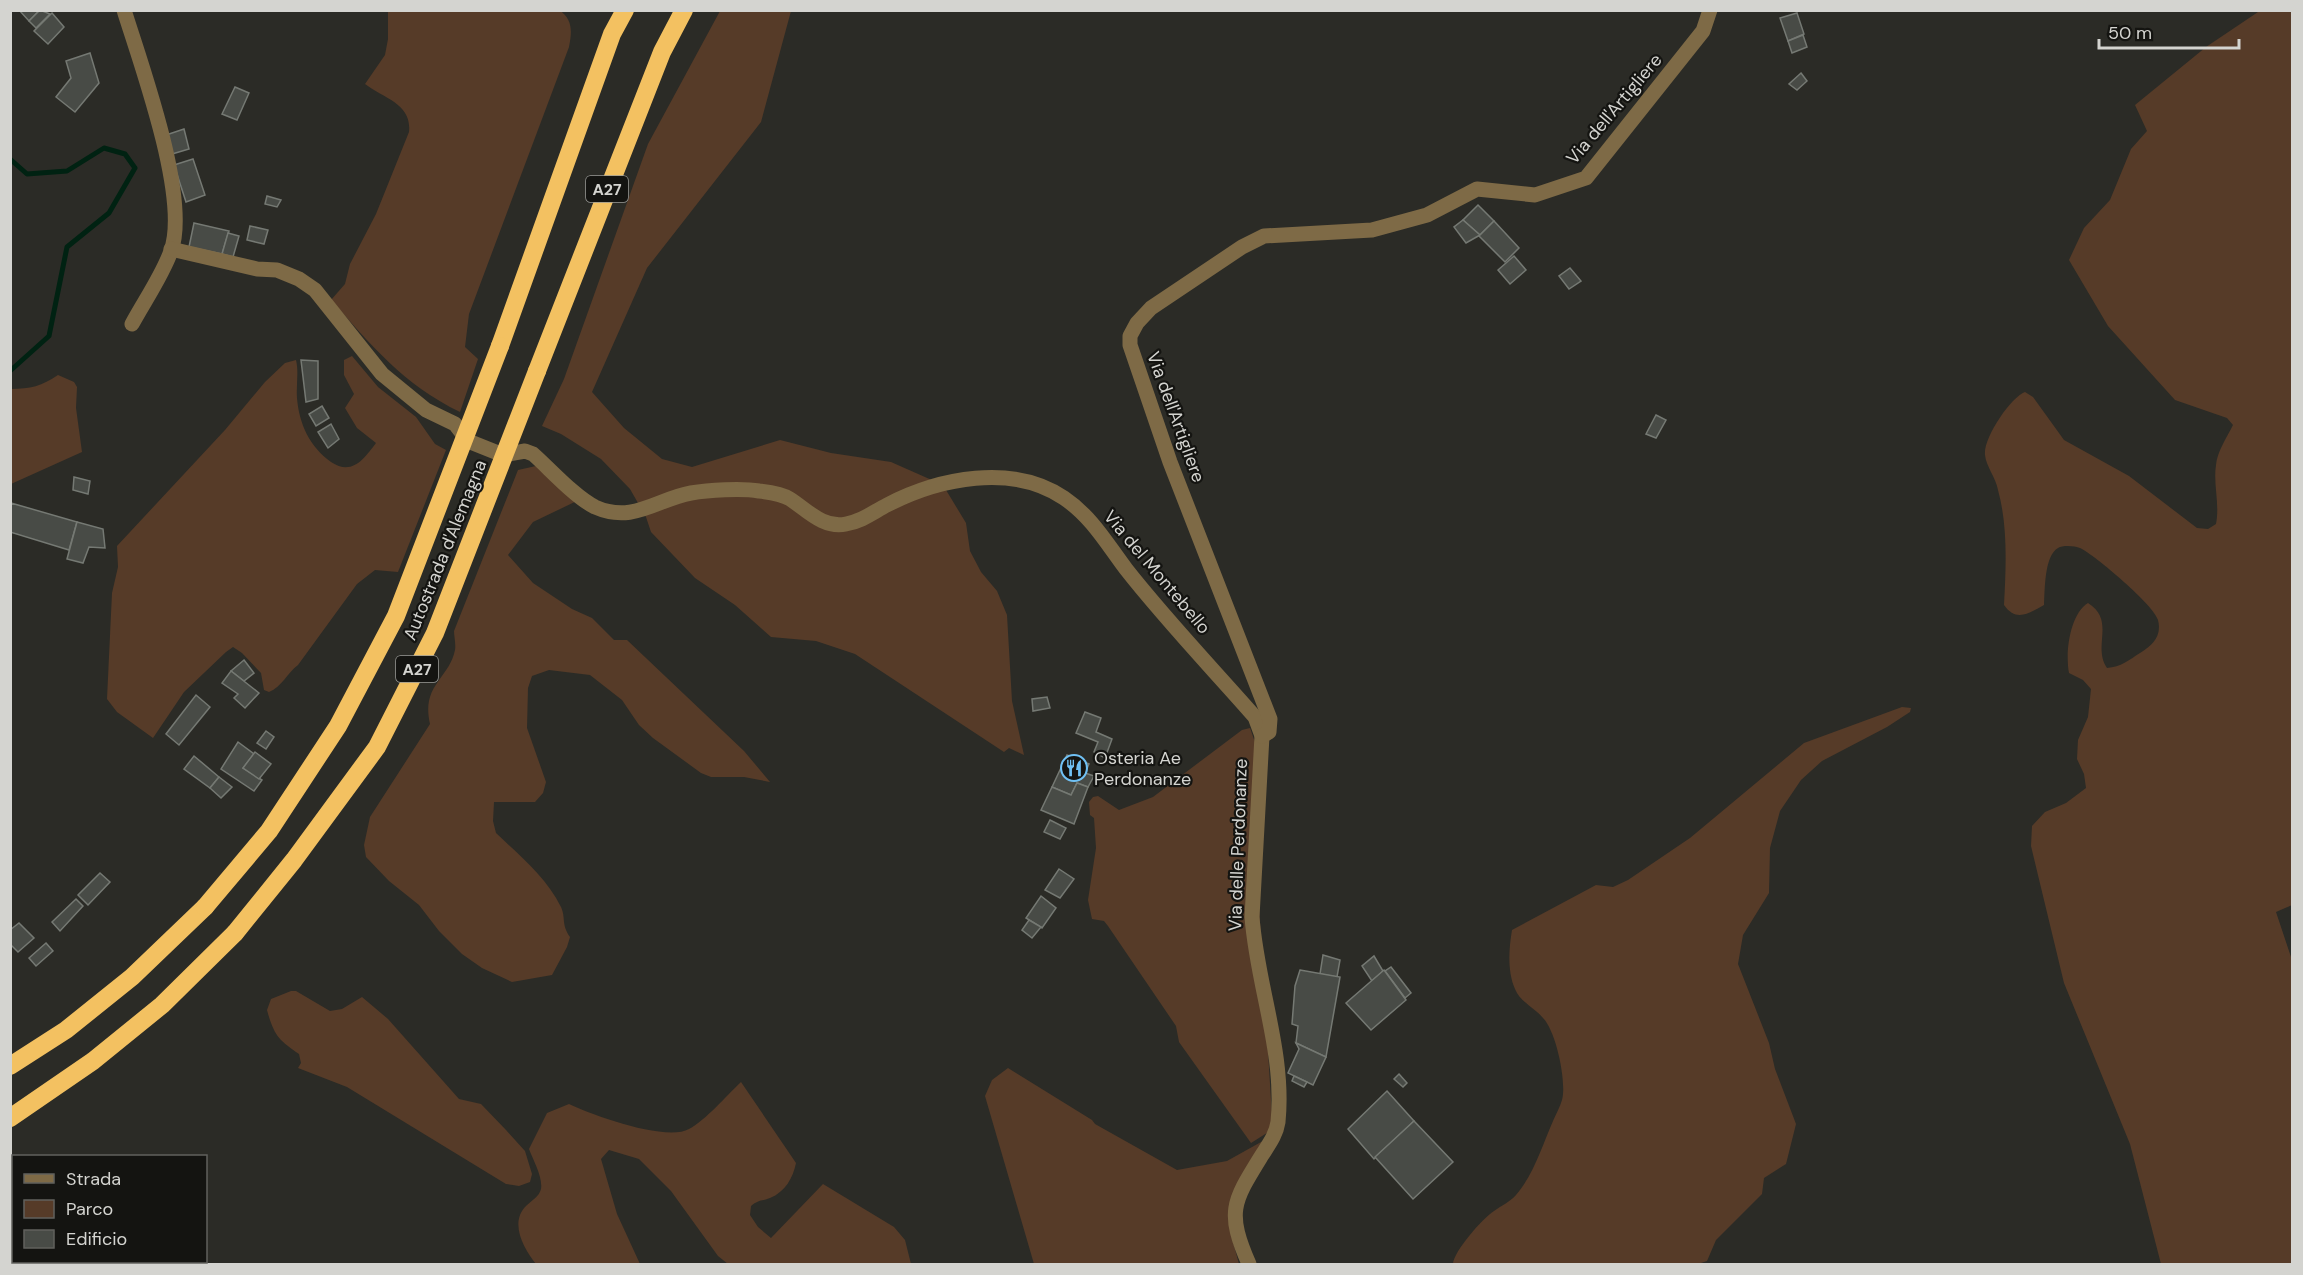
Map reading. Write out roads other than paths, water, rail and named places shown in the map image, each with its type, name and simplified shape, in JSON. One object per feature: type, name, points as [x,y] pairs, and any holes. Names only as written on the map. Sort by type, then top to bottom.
[{"type":"highway","name":"Autostrada d'Alemagna","points":[[10,1066],[66,1030],[132,977],[205,906],[269,831],[338,726],[396,616],[500,346],[612,34],[625,10]]},
{"type":"highway","name":"Autostrada d'Alemagna","points":[[10,1118],[93,1061],[162,1005],[235,933],[294,860],[377,747],[435,633],[662,52],[684,10]]},
{"type":"street","points":[[124,10],[160,130],[175,208],[171,249],[132,324]]},
{"type":"street","name":"Via dell'Artigliere","points":[[1262,736],[1269,732],[1270,719],[1170,462],[1130,345],[1130,336],[1137,323],[1160,302],[1242,247],[1264,237],[1372,230],[1427,215],[1477,189],[1535,195],[1586,178],[1703,31],[1710,10]]},
{"type":"street","name":"Via del Montebello","points":[[171,249],[257,268],[277,270],[299,279],[315,290],[382,374],[426,410],[455,424],[468,441],[503,455],[525,451],[533,454],[595,507],[626,513],[649,509],[692,493],[758,490],[789,498],[806,513],[843,525],[868,518],[886,505],[923,490],[958,481],[1002,476],[1038,486],[1064,498],[1098,528],[1126,569],[1255,717],[1262,736]]},
{"type":"street","name":"Via delle Perdonanze","points":[[1249,1264],[1236,1231],[1234,1209],[1242,1188],[1275,1135],[1278,1119],[1275,1044],[1253,938],[1252,917],[1262,736]]},
{"type":"waterway","points":[[10,159],[27,174],[67,171],[104,148],[125,154],[135,168],[109,213],[67,247],[49,336],[10,371]]},
{"type":"place","name":"Osteria Ae Perdonanze","points":[[1074,768]]}]
